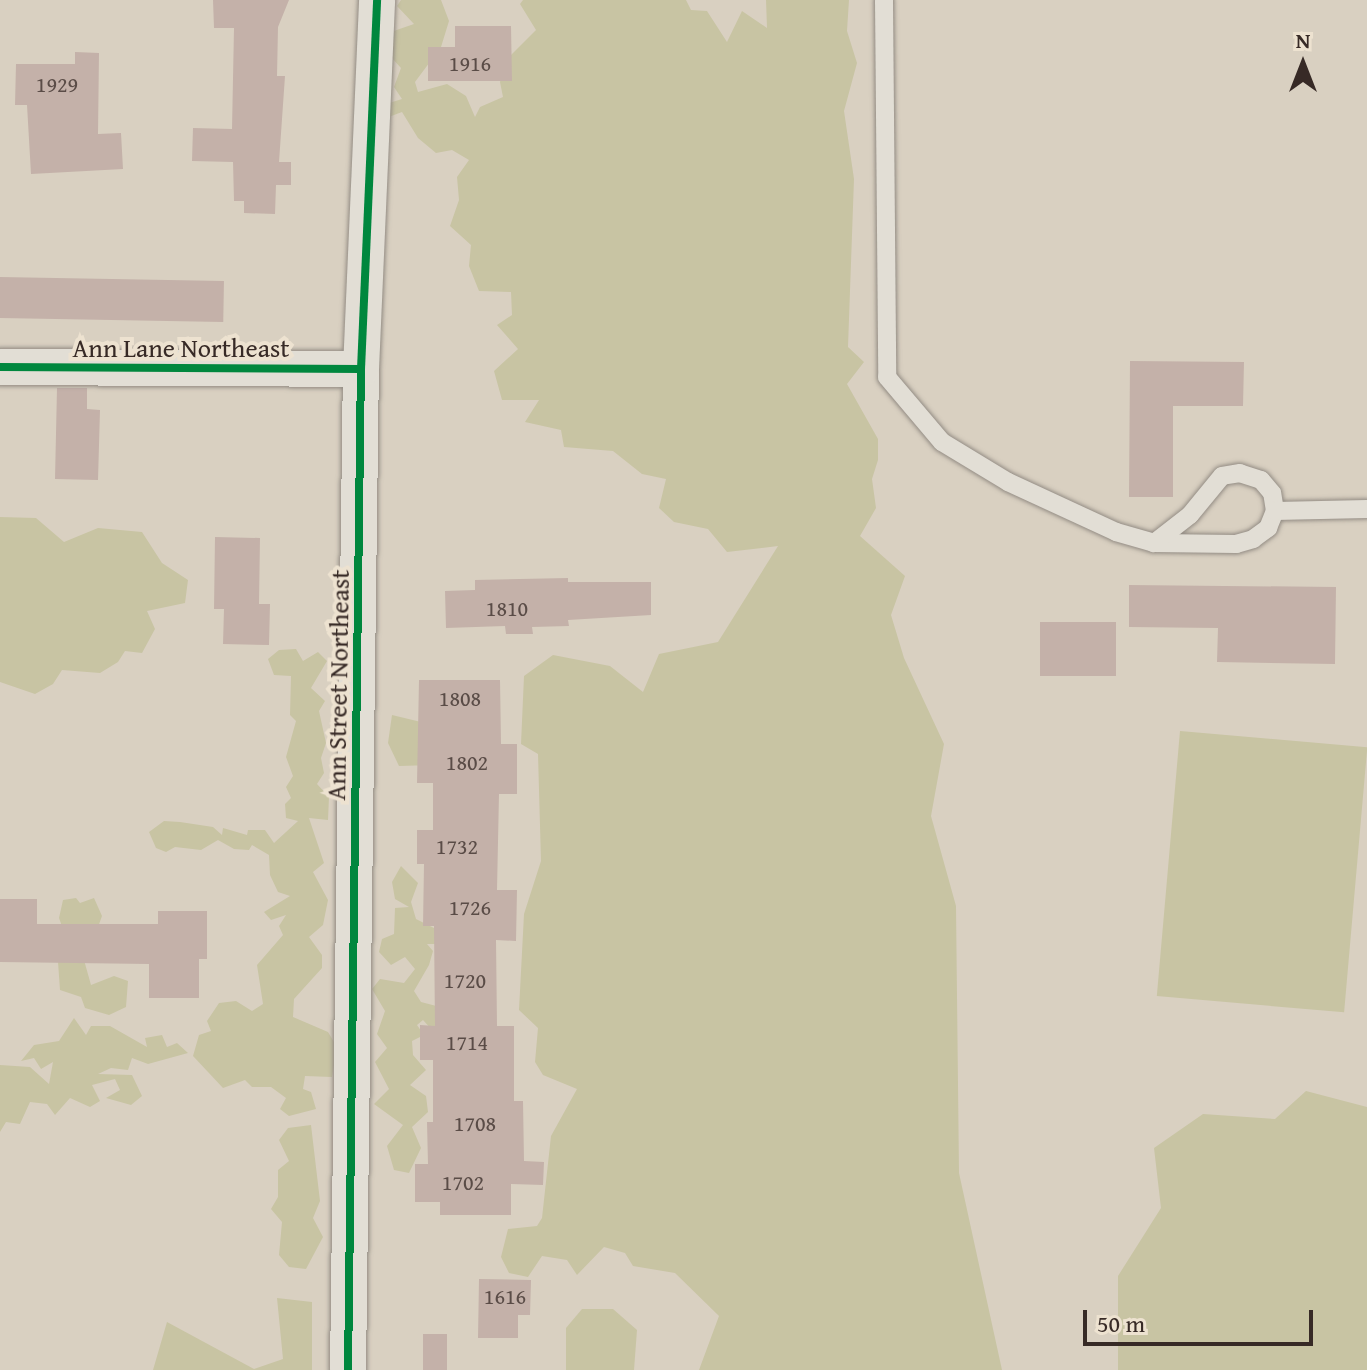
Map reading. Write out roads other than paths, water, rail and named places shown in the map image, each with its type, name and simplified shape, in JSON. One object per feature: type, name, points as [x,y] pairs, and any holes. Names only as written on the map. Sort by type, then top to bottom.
[{"type":"street","name":"Ann Street Northeast","points":[[348,1370],[361,369],[377,0]]},
{"type":"street","name":"Ann Lane Northeast","points":[[0,367],[361,369]]},
{"type":"lane","points":[[884,0],[887,377],[942,442],[1008,482],[1116,532],[1154,543],[1236,544],[1268,528],[1275,511],[1272,493],[1261,480],[1240,473],[1222,476],[1190,515],[1154,543]]},
{"type":"lane","points":[[1275,511],[1367,509]]}]
